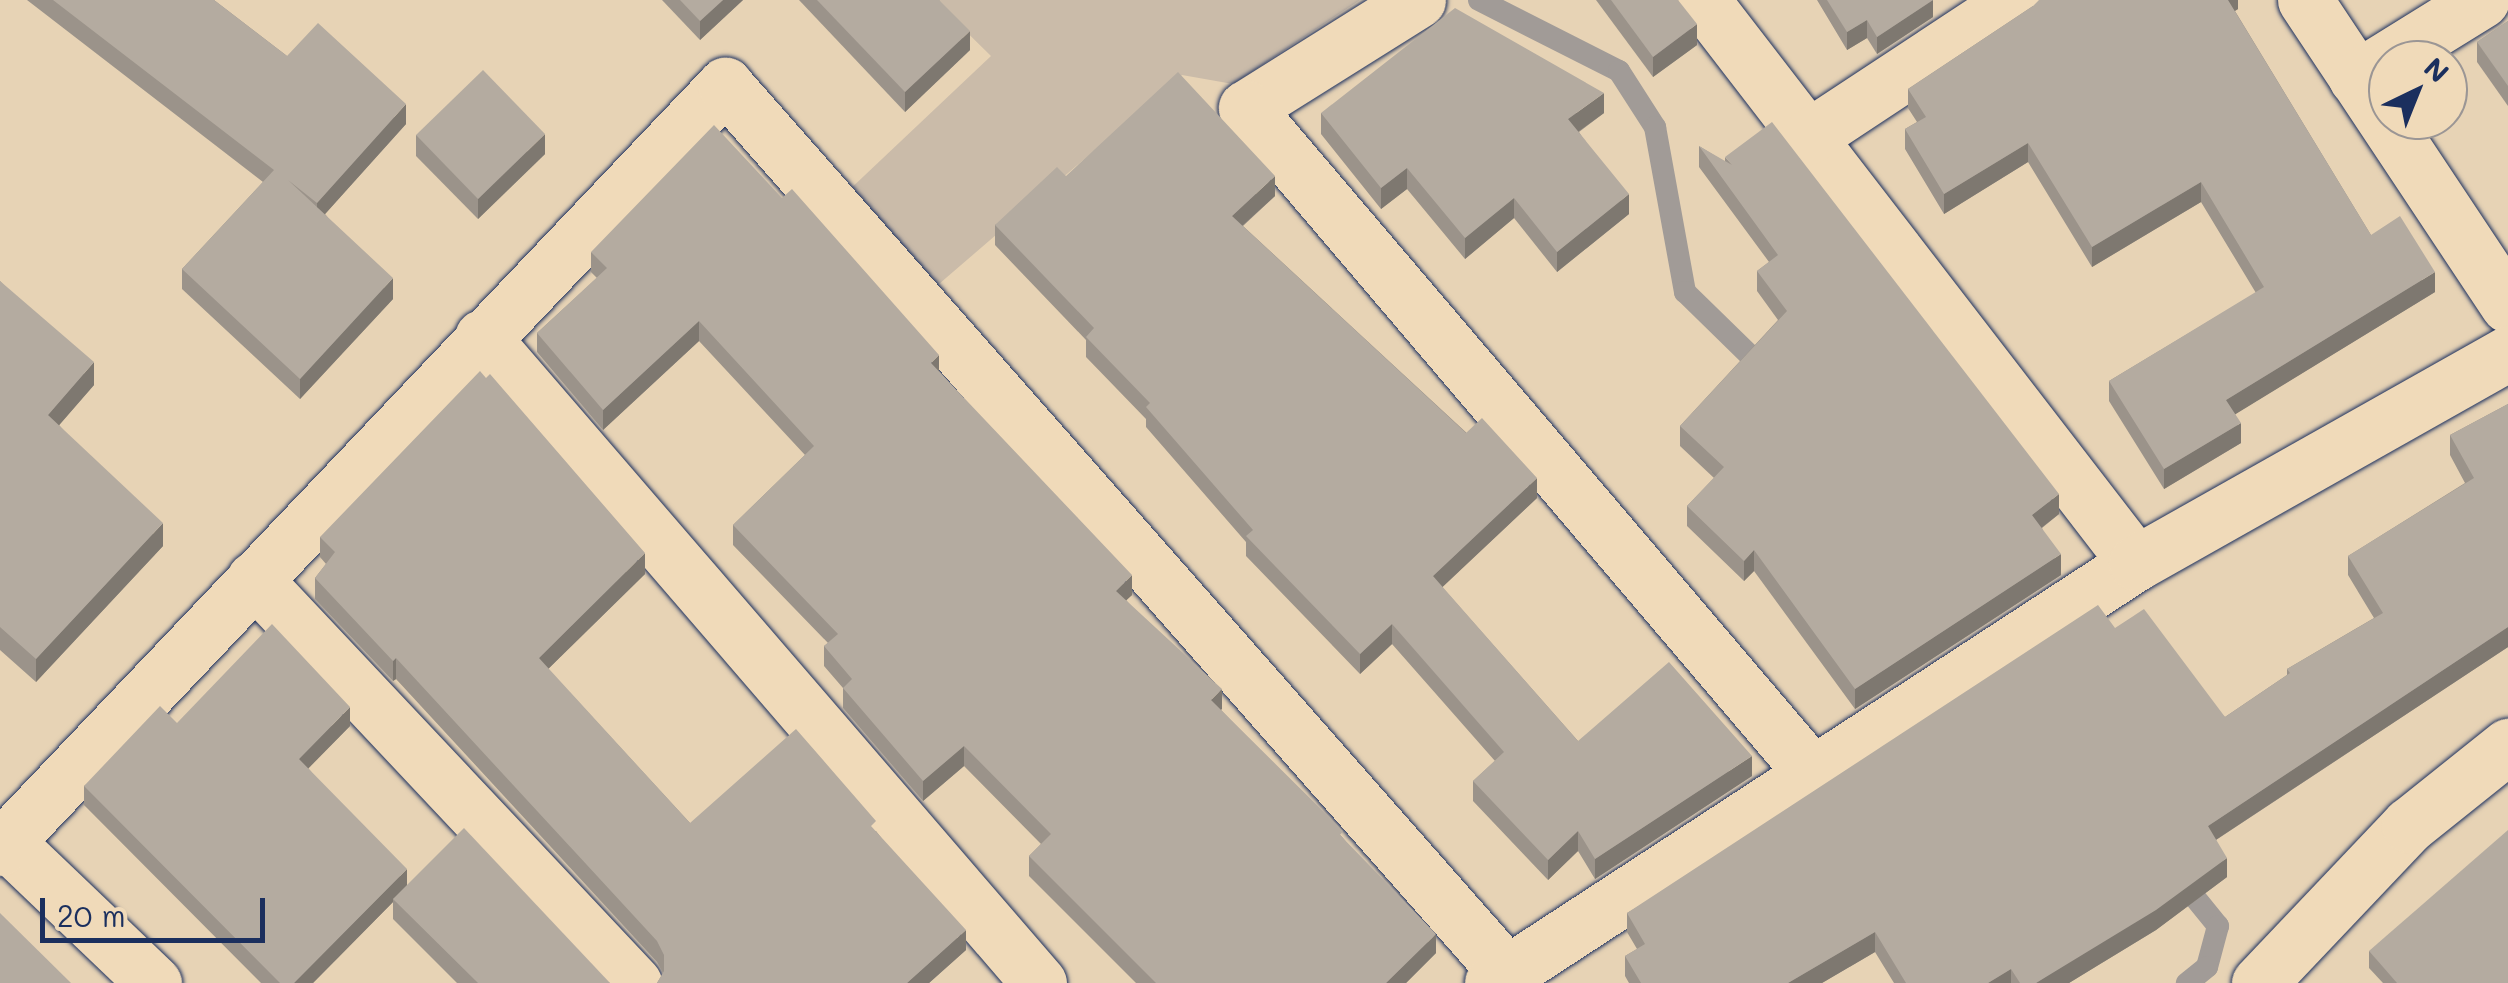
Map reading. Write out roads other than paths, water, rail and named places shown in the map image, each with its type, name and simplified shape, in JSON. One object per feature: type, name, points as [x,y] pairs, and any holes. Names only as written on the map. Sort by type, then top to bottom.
[{"type":"street","points":[[1418,0],[1246,108],[1812,772]]},
{"type":"street","points":[[1702,0],[2136,562]]},
{"type":"street","points":[[1808,136],[2016,0]]},
{"type":"street","points":[[2305,0],[2508,305]]},
{"type":"street","points":[[2356,78],[2482,0]]},
{"type":"street","points":[[154,983],[2,842],[725,86],[1500,978],[2136,562],[2508,353]]},
{"type":"street","points":[[482,337],[1039,983]]},
{"type":"street","points":[[254,578],[634,983]]},
{"type":"street","points":[[2259,983],[2408,825],[2508,746]]},
{"type":"waterway","points":[[1479,0],[1619,71],[1655,127],[1685,292],[1768,373]]},
{"type":"waterway","points":[[2179,878],[2218,926],[2207,967],[2187,983]]}]
